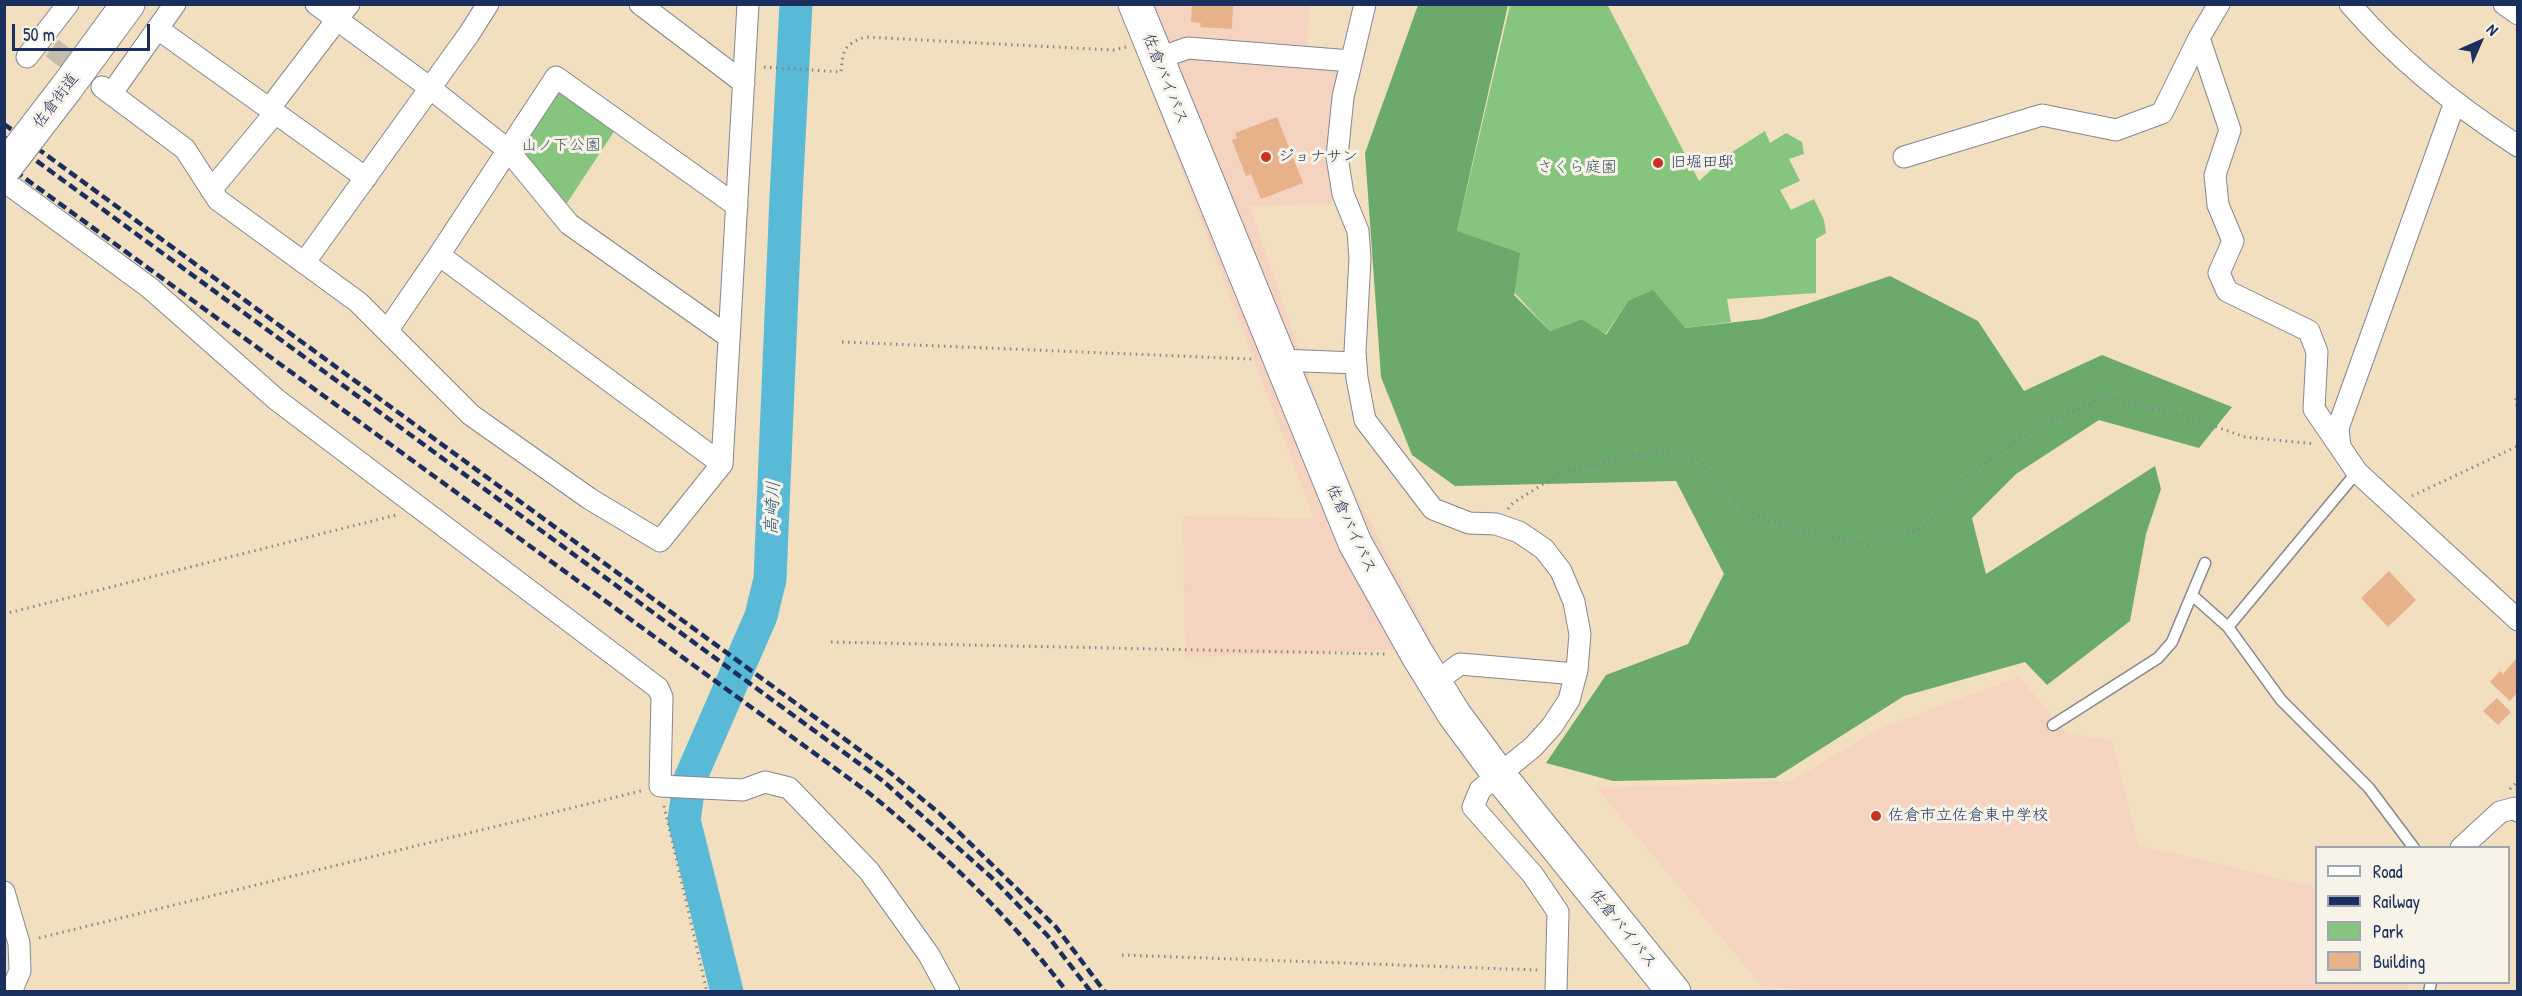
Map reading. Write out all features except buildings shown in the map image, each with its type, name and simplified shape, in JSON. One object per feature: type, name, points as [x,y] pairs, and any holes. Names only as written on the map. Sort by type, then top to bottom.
[{"type":"main road","name":"佐倉街道","points":[[4,169],[128,4]]},
{"type":"main road","name":"佐倉バイパス","points":[[1135,4],[1355,543],[1434,683],[1499,775],[1674,992]]},
{"type":"street","points":[[27,57],[46,44],[68,4]]},
{"type":"street","points":[[175,4],[158,29],[107,91],[185,149],[218,200],[358,302],[471,415],[590,499],[660,541],[722,464],[748,4]]},
{"type":"street","points":[[316,4],[343,12],[430,88],[508,150],[569,224],[729,337]]},
{"type":"street","points":[[304,263],[488,4]]},
{"type":"street","points":[[640,4],[744,75]]},
{"type":"street","points":[[1365,4],[1343,98],[1337,158],[1343,194],[1358,231],[1360,258],[1357,285],[1356,363],[1365,420],[1432,509],[1469,523],[1496,524],[1519,532],[1544,549],[1561,571],[1574,602],[1580,634],[1576,674],[1569,700],[1552,726],[1533,747],[1480,790],[1473,807],[1533,875],[1558,912],[1557,981]]},
{"type":"street","points":[[1904,157],[2042,115],[2116,129],[2162,113],[2199,38],[2219,4]]},
{"type":"street","points":[[2350,4],[2379,38],[2455,102],[2517,146]]},
{"type":"street","points":[[2504,4],[2517,14]]},
{"type":"street","points":[[212,190],[343,12]]},
{"type":"street","points":[[158,29],[366,178]]},
{"type":"street","points":[[2199,38],[2230,130],[2215,175],[2218,205],[2233,241],[2219,273],[2227,291],[2309,331],[2317,352],[2314,409],[2357,472],[2517,620]]},
{"type":"street","points":[[1153,50],[1188,48],[1351,61]]},
{"type":"street","points":[[387,331],[440,255],[556,76],[737,206]]},
{"type":"street","points":[[2340,447],[2338,428],[2342,412],[2455,102]]},
{"type":"street","points":[[4,181],[150,288],[277,400],[658,688],[662,697],[660,786],[743,790],[765,782],[789,788],[869,871],[928,955],[949,992]]},
{"type":"street","points":[[440,255],[722,464]]},
{"type":"street","points":[[1280,360],[1356,363]]},
{"type":"street","points":[[1434,683],[1460,664],[1576,674]]},
{"type":"street","points":[[2463,846],[2500,812],[2515,808],[2517,811]]},
{"type":"street","points":[[4,892],[19,943],[20,971],[11,992]]},
{"type":"lane","points":[[2228,627],[2357,472]]},
{"type":"lane","points":[[2053,726],[2157,658],[2172,642],[2205,563]]},
{"type":"lane","points":[[2193,596],[2228,627],[2281,700],[2369,788],[2412,846]]},
{"type":"path","points":[[744,75],[841,72],[843,54],[850,43],[865,37],[1113,50],[1153,50]]},
{"type":"path","points":[[842,342],[1280,360]]},
{"type":"path","points":[[2517,393],[2515,401],[2517,408]]},
{"type":"path","points":[[1496,524],[1513,503],[1564,471],[1664,450],[1697,459],[1748,512],[1798,530],[1871,546],[1925,527],[1960,480],[2037,427],[2107,397],[2188,417],[2245,437],[2340,447]]},
{"type":"path","points":[[2394,505],[2517,446]]},
{"type":"path","points":[[4,614],[396,514],[407,498]]},
{"type":"path","points":[[831,642],[1417,654]]},
{"type":"path","points":[[19,943],[660,786],[707,992]]},
{"type":"path","points":[[1122,955],[1557,981]]},
{"type":"shaded area","points":[[1119,5],[1309,5],[1308,49],[1341,50],[1332,204],[1250,206],[1335,454],[1436,648],[1185,657],[1183,516],[1314,518]]},
{"type":"shaded area","name":"佐倉市立佐倉東中学校","points":[[2019,677],[2067,734],[2112,740],[2138,845],[2315,887],[2315,984],[2409,984],[2407,991],[1827,992],[1762,986],[1597,788],[1791,781],[1881,728]]},
{"type":"green space","name":"さくら庭園","points":[[1607,4],[1699,181],[1729,154],[1765,131],[1770,143],[1786,133],[1802,142],[1804,154],[1789,159],[1800,181],[1780,190],[1791,210],[1814,199],[1824,220],[1826,233],[1816,239],[1816,293],[1727,299],[1731,322],[1685,328],[1628,301],[1605,335],[1582,319],[1550,331],[1457,231],[1510,5]]},
{"type":"green space","points":[[1418,5],[1508,5],[1457,231],[1520,253],[1514,295],[1550,331],[1582,319],[1606,335],[1628,301],[1653,290],[1685,328],[1762,319],[1890,276],[1978,321],[2024,391],[2102,355],[2232,407],[2199,448],[2099,420],[2016,474],[1972,518],[1986,574],[2155,466],[2161,489],[2146,534],[2130,621],[2047,685],[2025,662],[1904,696],[1775,778],[1613,781],[1546,763],[1606,675],[1688,644],[1724,574],[1676,481],[1455,486],[1412,455],[1381,377],[1365,153]]},
{"type":"green space","name":"山ノ下公園","points":[[554,93],[564,93],[615,130],[563,209],[517,148]]},
{"type":"waterway","name":"高崎川","points":[[727,992],[684,820],[690,779],[761,616],[770,579],[796,4]]},
{"type":"tunnel","points":[[52,48],[90,77]]},
{"type":"railway","points":[[4,124],[887,770],[939,813],[1056,927],[1105,992]]},
{"type":"railway","points":[[4,137],[883,781],[991,877],[1047,935],[1091,992]]},
{"type":"railway","points":[[4,163],[869,793],[949,862],[999,911],[1067,992]]},
{"type":"place","name":"ジョナサン","points":[[1266,157]]},
{"type":"place","name":"旧堀田邸","points":[[1658,163]]},
{"type":"place","name":"佐倉市立佐倉東中学校","points":[[1876,816]]}]
